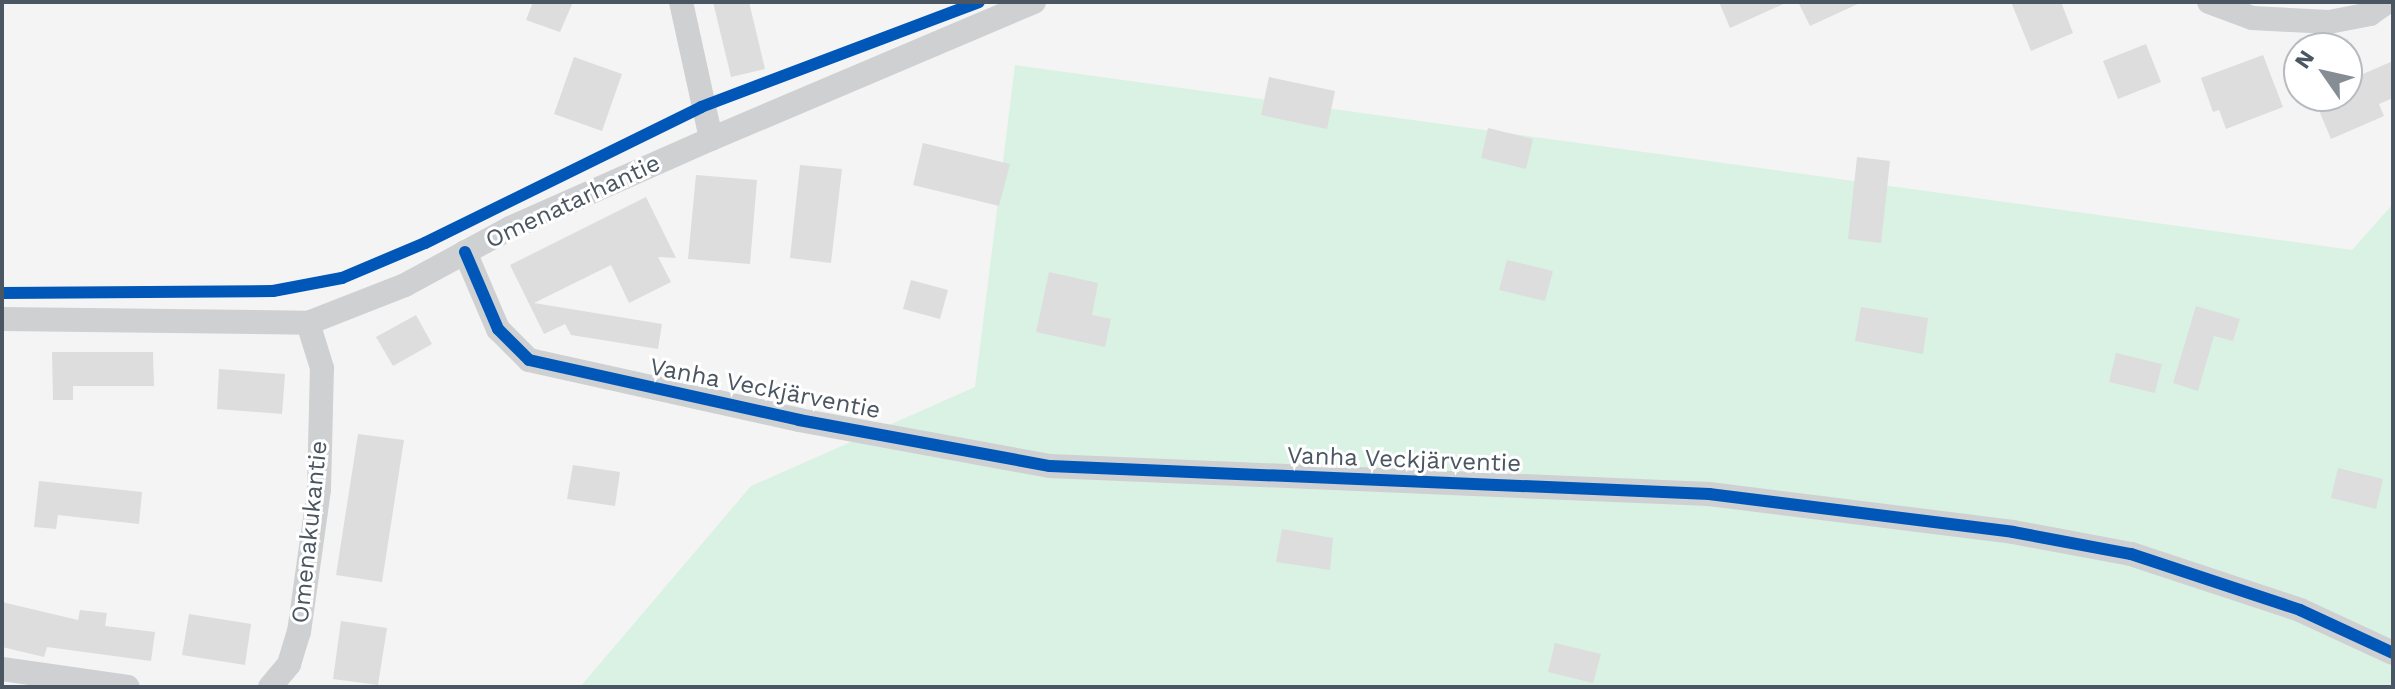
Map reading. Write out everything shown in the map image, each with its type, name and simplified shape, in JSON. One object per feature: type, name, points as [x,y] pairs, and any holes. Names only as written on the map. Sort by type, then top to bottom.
[{"type":"street","points":[[681,2],[711,139]]},
{"type":"street","name":"Omenatarhantie","points":[[2,319],[308,323],[405,285],[465,252],[711,139],[1034,2]]},
{"type":"street","points":[[2209,2],[2252,18],[2329,22],[2370,14],[2387,2]]},
{"type":"street","name":"Vanha Veckjärventie","points":[[465,252],[498,329],[529,360],[768,414],[1050,466],[1709,494],[2013,532],[2131,554],[2300,610],[2393,653]]},
{"type":"street","name":"Omenakukantie","points":[[270,687],[289,664],[299,632],[319,489],[322,368],[308,323]]},
{"type":"street","points":[[2,669],[128,687]]},
{"type":"green space","points":[[1015,65],[2352,250],[2393,204],[2393,687],[580,687],[751,486],[975,387]]},
{"type":"building","points":[[533,2],[573,2],[560,32],[526,20]]},
{"type":"building","points":[[713,2],[749,2],[765,69],[731,77]]},
{"type":"building","points":[[1719,2],[1788,2],[1730,28]]},
{"type":"building","points":[[1798,2],[1862,2],[1810,26]]},
{"type":"building","points":[[2011,2],[2061,2],[2073,33],[2031,51]]},
{"type":"building","points":[[2146,44],[2161,82],[2118,99],[2103,61]]},
{"type":"building","points":[[2263,55],[2283,107],[2226,129],[2219,110],[2213,112],[2201,78]]},
{"type":"building","points":[[574,57],[622,74],[602,131],[554,114]]},
{"type":"building","points":[[2393,61],[2393,98],[2379,104],[2384,116],[2331,139],[2320,112],[2363,112],[2363,74]]},
{"type":"building","points":[[1269,77],[1335,91],[1327,129],[1261,115]]},
{"type":"building","points":[[1488,128],[1533,139],[1526,169],[1481,158]]},
{"type":"building","points":[[923,143],[1010,164],[999,206],[913,185]]},
{"type":"building","points":[[1857,157],[1890,161],[1881,243],[1848,239]]},
{"type":"building","points":[[800,165],[842,169],[831,263],[790,258]]},
{"type":"building","points":[[696,175],[757,180],[750,264],[688,259]]},
{"type":"building","points":[[646,197],[676,258],[658,257],[671,282],[629,303],[611,265],[534,303],[662,324],[658,349],[571,335],[565,324],[544,334],[510,265]]},
{"type":"building","points":[[1507,260],[1553,271],[1545,301],[1499,290]]},
{"type":"building","points":[[1049,272],[1098,283],[1092,315],[1111,319],[1105,347],[1036,332]]},
{"type":"building","points":[[911,280],[948,290],[940,319],[903,309]]},
{"type":"building","points":[[2196,306],[2240,319],[2233,341],[2214,336],[2198,391],[2173,383]]},
{"type":"building","points":[[1861,307],[1928,318],[1923,354],[1855,341]]},
{"type":"building","points":[[416,315],[432,344],[393,366],[376,337]]},
{"type":"building","points":[[52,352],[153,352],[154,386],[73,386],[73,400],[53,400]]},
{"type":"building","points":[[2116,353],[2162,364],[2155,393],[2109,382]]},
{"type":"building","points":[[219,369],[285,374],[282,414],[217,409]]},
{"type":"building","points":[[358,434],[404,440],[382,582],[336,575]]},
{"type":"building","points":[[573,465],[620,472],[615,506],[567,499]]},
{"type":"building","points":[[2338,468],[2383,479],[2376,509],[2331,498]]},
{"type":"building","points":[[39,481],[142,492],[139,524],[58,515],[56,529],[34,527]]},
{"type":"building","points":[[1282,529],[1333,538],[1330,570],[1276,562]]},
{"type":"building","points":[[2,602],[78,620],[80,610],[107,613],[105,626],[155,632],[151,661],[47,647],[44,657],[2,647]]},
{"type":"building","points":[[189,614],[251,624],[245,665],[182,655]]},
{"type":"building","points":[[341,621],[387,628],[378,685],[333,679]]},
{"type":"building","points":[[1555,643],[1601,654],[1593,683],[1548,672]]},
{"type":"cycle path","points":[[2,293],[273,291],[342,278],[425,243],[701,107],[979,2]]},
{"type":"cycle path","points":[[465,252],[498,329],[529,360],[799,420],[1050,466],[1709,494],[2013,532],[2131,554],[2300,610],[2393,653]]}]
